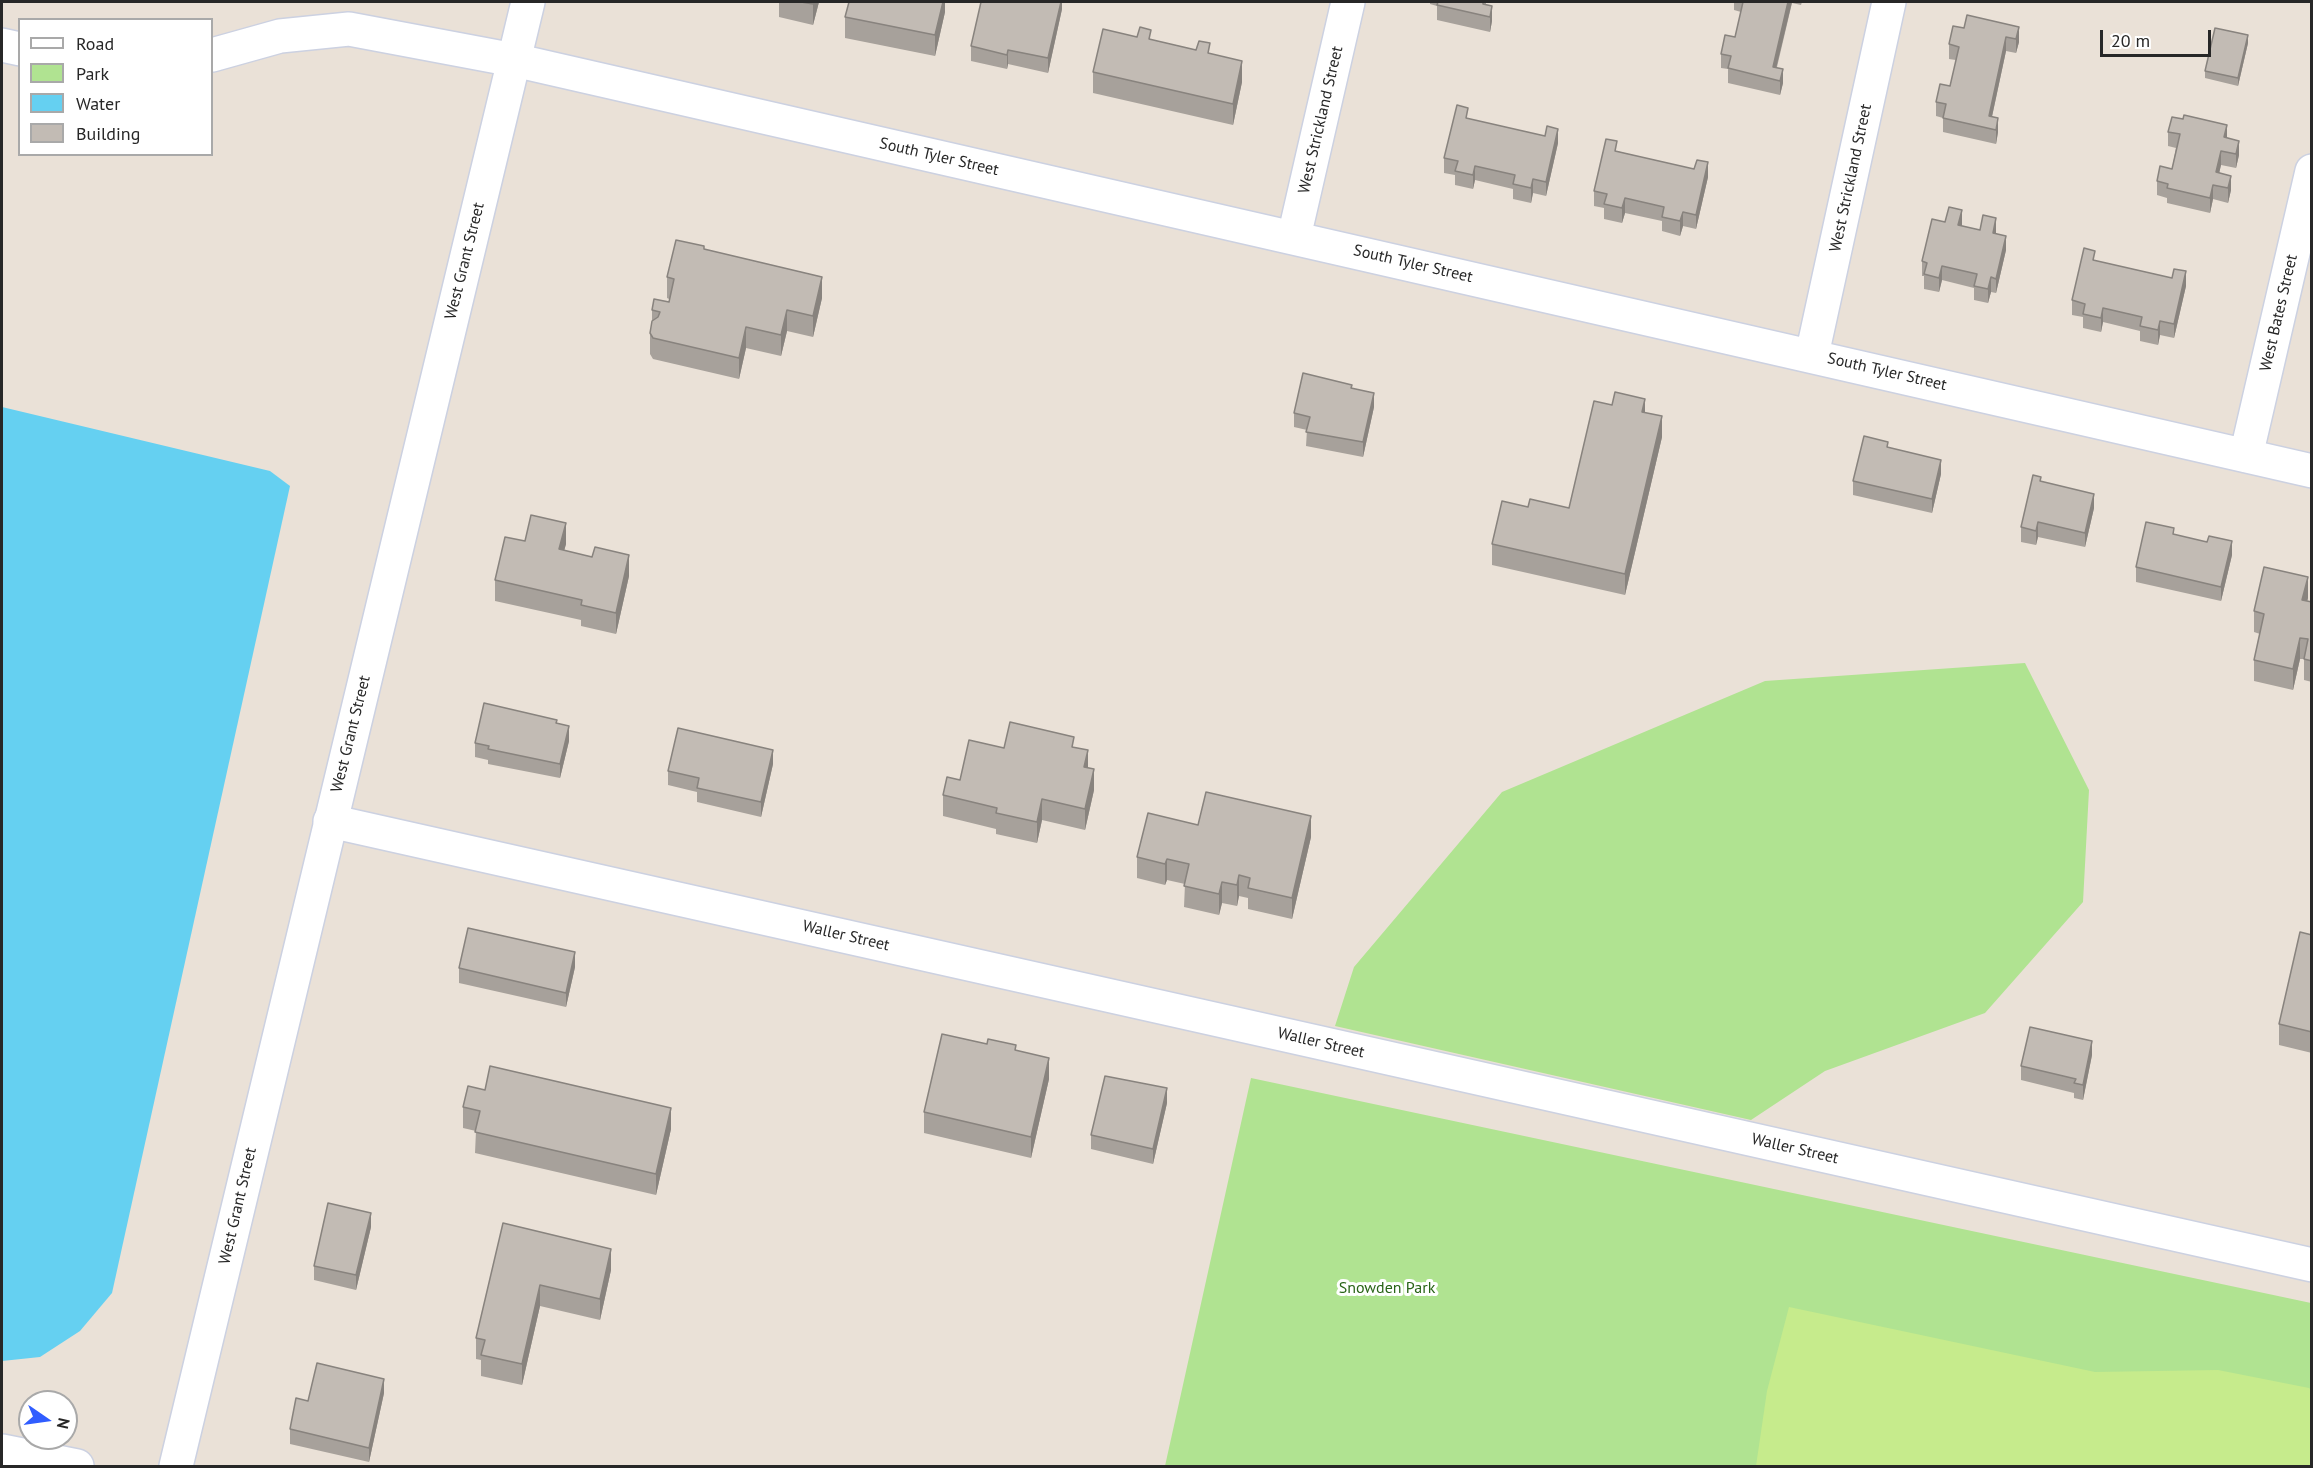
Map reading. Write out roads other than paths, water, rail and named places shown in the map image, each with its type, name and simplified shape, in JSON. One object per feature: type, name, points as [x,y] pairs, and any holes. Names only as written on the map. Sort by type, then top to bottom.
[{"type":"street","name":"West Grant Street","points":[[176,1467],[528,2]]},
{"type":"street","name":"West Strickland Street","points":[[1294,237],[1348,2]]},
{"type":"street","name":"West Strickland Street","points":[[1812,355],[1890,2]]},
{"type":"street","name":"South Tyler Street","points":[[213,55],[280,36],[349,29],[514,60],[2312,471]]},
{"type":"street","points":[[2,45],[18,49]]},
{"type":"street","name":"West Bates Street","points":[[2246,456],[2312,171]]},
{"type":"street","name":"Waller Street","points":[[330,820],[2312,1265]]},
{"type":"street","points":[[2,1451],[76,1467]]},
{"type":"water","points":[[2,407],[270,471],[290,486],[112,1293],[80,1331],[40,1357],[2,1361]]},
{"type":"park label","name":"Snowden Park","points":[[1387,1288]]}]
